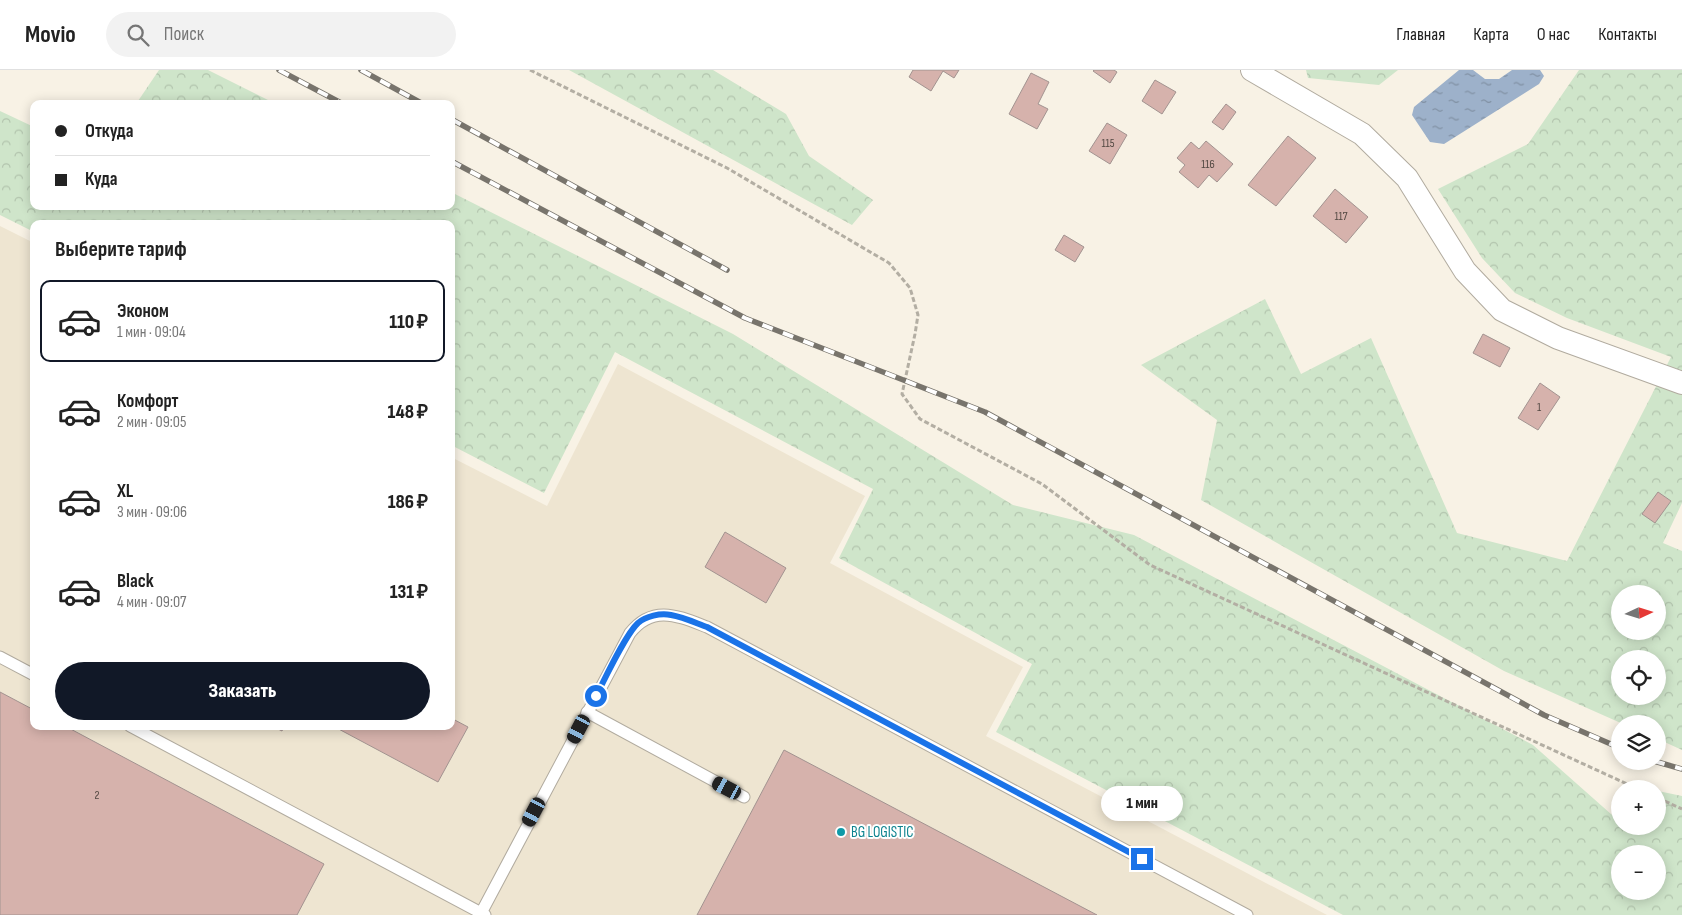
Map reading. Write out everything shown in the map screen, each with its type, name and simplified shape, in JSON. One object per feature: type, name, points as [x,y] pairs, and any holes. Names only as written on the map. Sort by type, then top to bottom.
[{"type":"street","points":[[1252,70],[1362,134],[1406,178],[1465,271],[1502,310],[1558,338],[1682,384]]},
{"type":"lane","points":[[137,730],[482,914],[630,633],[646,617],[670,614],[707,627],[1246,915]]},
{"type":"lane","points":[[0,657],[30,673]]},
{"type":"lane","points":[[588,712],[744,797]]},
{"type":"path","points":[[530,70],[727,168],[889,263],[910,288],[918,315],[902,394],[920,419],[1042,484],[1150,565],[1618,780]]},
{"type":"path","points":[[1666,802],[1682,809]]},
{"type":"shaded area","points":[[0,226],[30,241],[30,730],[455,730],[455,459],[547,506],[618,364],[865,496],[830,563],[1023,667],[986,736],[1327,915],[0,915]]},
{"type":"green space","points":[[159,70],[208,70],[268,100],[139,100]]},
{"type":"green space","points":[[569,70],[713,70],[786,114],[809,156],[873,200],[852,225]]},
{"type":"green space","points":[[1306,70],[1398,70],[1379,85],[1308,78]]},
{"type":"green space","points":[[1579,70],[1682,70],[1682,503],[1663,543],[1682,551],[1682,750],[1666,743],[1666,715],[1611,715],[1611,719],[1504,671],[1201,500],[1217,420],[1141,365],[1265,299],[1301,374],[1371,338],[1457,533],[1567,561],[1671,357],[1567,318],[1515,293],[1482,258],[1438,189],[1528,144]]},
{"type":"green space","points":[[0,111],[30,125],[30,210],[455,210],[455,194],[733,334],[1013,505],[1134,535],[1533,745],[1611,814],[1611,835],[1666,835],[1666,793],[1682,796],[1682,915],[1343,915],[996,732],[1032,664],[839,558],[873,489],[615,352],[544,493],[455,447],[455,220],[30,220],[30,230],[0,215]]},
{"type":"water","points":[[1459,70],[1473,70],[1485,79],[1499,79],[1512,70],[1540,70],[1544,76],[1539,84],[1444,144],[1430,142],[1412,115],[1414,107]]},
{"type":"building","points":[[913,70],[959,70],[954,78],[943,71],[931,91],[909,77]]},
{"type":"building","points":[[1094,70],[1114,70],[1117,72],[1110,83]]},
{"type":"building","points":[[1031,73],[1049,82],[1038,104],[1048,109],[1037,129],[1009,114]]},
{"type":"building","points":[[1155,80],[1176,92],[1162,114],[1142,101]]},
{"type":"building","points":[[1226,104],[1236,112],[1223,130],[1212,122]]},
{"type":"building","points":[[1107,123],[1127,135],[1110,164],[1089,151]]},
{"type":"building","points":[[1288,136],[1316,158],[1276,206],[1248,185]]},
{"type":"building","points":[[1206,141],[1233,164],[1217,182],[1209,175],[1198,188],[1179,172],[1185,165],[1177,158],[1191,142],[1199,149]]},
{"type":"building","points":[[1335,189],[1368,217],[1346,243],[1313,216]]},
{"type":"building","points":[[1064,235],[1084,247],[1075,262],[1055,250]]},
{"type":"building","points":[[1483,334],[1510,348],[1500,367],[1473,353]]},
{"type":"building","points":[[1540,383],[1560,397],[1538,430],[1518,418]]},
{"type":"building","points":[[1658,492],[1671,501],[1655,523],[1642,514]]},
{"type":"building","points":[[725,532],[786,568],[766,603],[705,567]]},
{"type":"building","points":[[0,692],[30,708],[30,730],[73,730],[324,864],[297,915],[0,915]]},
{"type":"building","points":[[455,720],[468,727],[438,782],[340,730],[455,730]]},
{"type":"building","name":"BG LOGISTIC","points":[[784,750],[1097,915],[697,915]]},
{"type":"railway","points":[[279,70],[335,100]]},
{"type":"railway","points":[[361,70],[416,100]]},
{"type":"railway","points":[[455,121],[727,270]]},
{"type":"railway","points":[[455,163],[745,318],[985,412],[1544,715],[1611,744]]},
{"type":"railway","points":[[1666,764],[1682,769]]},
{"type":"place","name":"BG LOGISTIC","points":[[841,832]]},
{"type":"route","points":[[596,696],[630,633],[638,623],[646,617],[658,615],[670,614],[685,618],[707,627],[1142,859]]}]
